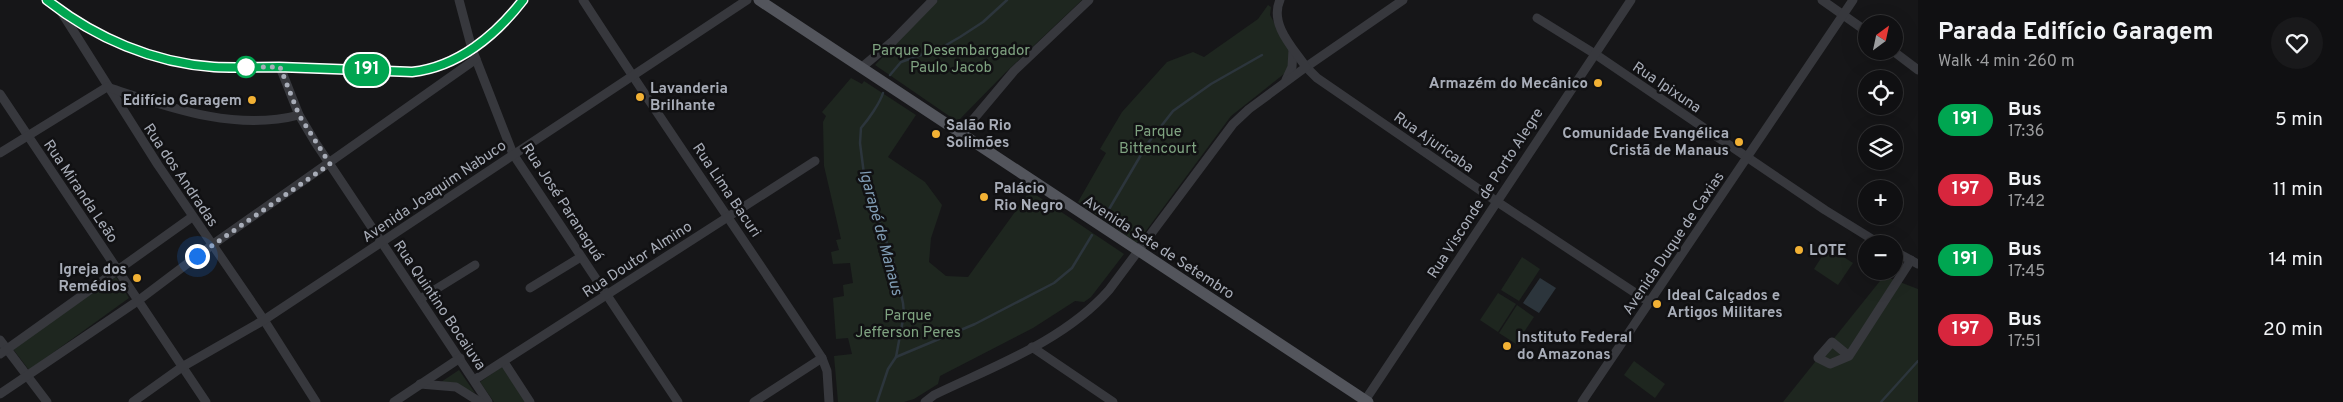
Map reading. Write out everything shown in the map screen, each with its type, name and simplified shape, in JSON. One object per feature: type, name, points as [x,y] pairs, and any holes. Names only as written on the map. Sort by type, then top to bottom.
[{"type":"main road","name":"Avenida Sete de Setembro","points":[[759,0],[1366,401]]},
{"type":"street","points":[[47,0],[60,10],[112,40],[147,54],[178,63],[214,67],[280,67],[412,72],[438,67],[472,49],[502,24],[523,0]]},
{"type":"street","name":"Rua José Paranaguá","points":[[458,0],[472,49],[514,154],[678,402]]},
{"type":"street","name":"Rua Lima Bacuri","points":[[583,0],[633,78],[729,216],[822,358],[827,371],[828,402]]},
{"type":"street","name":"Avenida Joaquim Nabuco","points":[[133,402],[182,367],[264,320],[514,154],[633,78],[747,0]]},
{"type":"street","points":[[861,68],[892,41],[933,0]]},
{"type":"street","points":[[961,134],[1014,71],[1089,0]]},
{"type":"street","name":"Rua Ajuricaba","points":[[1280,0],[1277,7],[1279,26],[1305,68],[1496,201],[1649,302]]},
{"type":"street","points":[[925,402],[934,395],[1032,347],[1090,309],[1109,290],[1233,124],[1283,84],[1403,0]]},
{"type":"street","name":"Rua Visconde de Porto Alegre","points":[[1366,401],[1496,201],[1631,0]]},
{"type":"street","points":[[1822,0],[1858,25]]},
{"type":"street","name":"Avenida Duque de Caxias","points":[[1582,402],[1853,0]]},
{"type":"street","name":"Rua dos Andradas","points":[[60,10],[107,87],[192,217],[264,320],[316,402]]},
{"type":"street","name":"Rua Ipixuna","points":[[1537,18],[1595,54],[1746,158],[1865,235]]},
{"type":"street","points":[[1283,84],[1292,68],[1293,48]]},
{"type":"street","points":[[0,394],[139,300],[212,245],[330,164],[476,59]]},
{"type":"street","points":[[1903,59],[1918,70]]},
{"type":"street","name":"Rua Quintino Bocaiuva","points":[[280,67],[299,115],[488,402]]},
{"type":"street","points":[[0,154],[107,87],[184,111],[236,120],[266,121],[299,115]]},
{"type":"street","name":"Rua Miranda Leão","points":[[0,94],[206,402]]},
{"type":"street","name":"Rua Doutor Almino","points":[[474,380],[815,160]]},
{"type":"street","points":[[3,352],[192,217]]},
{"type":"street","points":[[1849,356],[1914,262],[1903,256]]},
{"type":"street","points":[[530,288],[581,257]]},
{"type":"street","points":[[420,299],[475,265]]},
{"type":"street","points":[[0,340],[3,352],[27,376],[47,402]]},
{"type":"street","points":[[1032,347],[1113,402]]},
{"type":"street","points":[[394,402],[460,358]]},
{"type":"street","points":[[754,402],[822,358]]},
{"type":"street","points":[[504,362],[530,402]]},
{"type":"street","points":[[420,384],[456,388],[480,402]]},
{"type":"green space","name":"Parque Desembargador Paulo Jacob","points":[[938,0],[1082,0],[1006,72],[960,119],[955,120],[875,65]]},
{"type":"green space","name":"Parque Bittencourt","points":[[1268,5],[1271,7],[1270,15],[1290,52],[1289,70],[1231,116],[1137,243],[1078,202],[1106,153],[1100,149],[1122,112],[1167,62],[1193,52],[1204,57],[1258,19]]},
{"type":"green space","name":"Parque Jefferson Peres","points":[[851,78],[862,84],[864,81],[916,115],[888,157],[925,182],[942,205],[931,238],[929,262],[946,276],[968,277],[1030,191],[1124,254],[1091,297],[1084,302],[1075,301],[1033,328],[940,376],[938,384],[914,399],[904,402],[838,402],[834,356],[852,354],[848,338],[836,339],[833,298],[844,296],[843,285],[853,283],[850,263],[833,264],[831,252],[839,250],[836,240],[841,239],[824,166],[823,122],[826,116],[822,112]]},
{"type":"green space","points":[[1828,247],[1853,263],[1838,285],[1814,269]]},
{"type":"green space","points":[[1522,257],[1540,269],[1519,301],[1501,290]]},
{"type":"green space","points":[[116,277],[129,298],[29,370],[13,349]]},
{"type":"green space","points":[[1881,280],[1894,280],[1918,289],[1918,402],[1783,402]]},
{"type":"green space","points":[[1498,293],[1516,304],[1498,332],[1480,320]]},
{"type":"green space","points":[[1517,305],[1534,317],[1516,344],[1499,333]]},
{"type":"green space","points":[[1634,361],[1665,384],[1655,398],[1624,375]]},
{"type":"green space","points":[[503,366],[528,402],[494,402],[480,382]]},
{"type":"green space","points":[[459,370],[475,393],[450,382],[441,382]]},
{"type":"shaded area","points":[[1540,278],[1556,288],[1539,313],[1523,303]]},
{"type":"waterway","name":"Igarapé de Manaus","points":[[890,75],[901,62],[941,48],[960,37],[983,22],[1007,0]]},
{"type":"waterway","points":[[1105,216],[1148,143],[1173,111],[1211,84],[1262,55]]},
{"type":"waterway","name":"Igarapé de Manaus","points":[[877,402],[888,369],[896,357],[904,314],[893,260],[865,182],[860,143],[861,128],[874,111],[883,93]]},
{"type":"waterway","points":[[896,357],[975,324],[1054,283],[1072,268],[1092,235]]},
{"type":"waterway","points":[[1881,402],[1918,361]]},
{"type":"bus line","name":"191","points":[[47,0],[82,24],[112,40],[147,54],[178,63],[214,67],[280,67],[412,72],[423,71],[452,62],[490,35],[523,0]]},
{"type":"place","name":"Armazém do Mecânico","points":[[1598,83]]},
{"type":"place","name":"Lavanderia Brilhante","points":[[640,97]]},
{"type":"place","name":"Edifício Garagem","points":[[252,100]]},
{"type":"place","name":"Salão Rio Solimões","points":[[936,134]]},
{"type":"place","name":"Comunidade Evangélica Cristã de Manaus","points":[[1739,142]]},
{"type":"place","name":"Palácio Rio Negro","points":[[984,197]]},
{"type":"place","name":"LOTE","points":[[1799,250]]},
{"type":"place","name":"Igreja dos Remédios","points":[[137,278]]},
{"type":"place","name":"Ideal Calçados e Artigos Militares","points":[[1657,304]]},
{"type":"place","name":"Instituto Federal do Amazonas","points":[[1507,346]]},
{"type":"route","points":[[197,256],[330,164],[299,115],[280,67],[246,67]]}]
